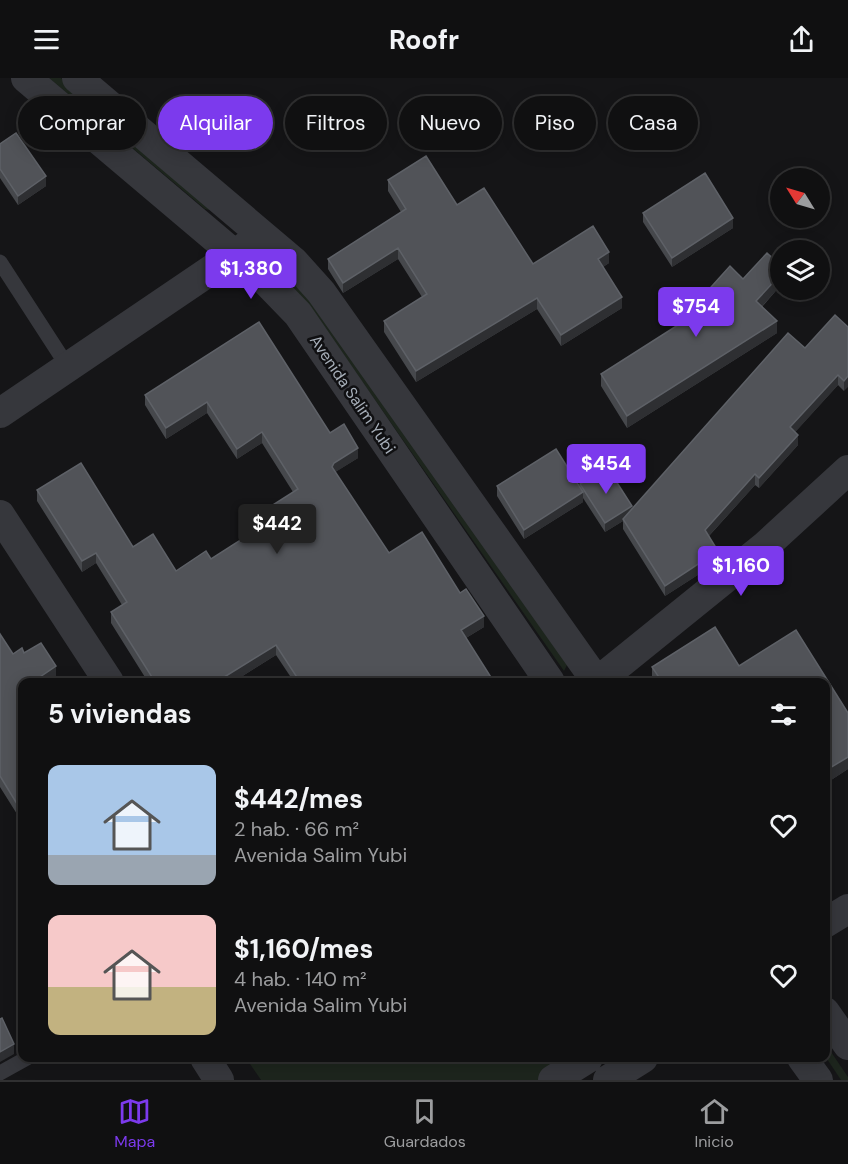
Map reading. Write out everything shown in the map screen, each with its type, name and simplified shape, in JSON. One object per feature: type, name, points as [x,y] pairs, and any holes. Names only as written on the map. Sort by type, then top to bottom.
[{"type":"street","name":"Avenida Salim Yubi","points":[[26,78],[234,254],[298,314],[547,678]]},
{"type":"street","name":"Avenida Salim Yubi","points":[[77,78],[294,262],[321,292],[594,678]]},
{"type":"street","points":[[0,413],[263,235]]},
{"type":"street","points":[[602,678],[764,547],[848,470]]},
{"type":"street","points":[[0,515],[107,678]]},
{"type":"street","points":[[830,920],[848,909]]},
{"type":"street","points":[[830,1019],[848,1046]]},
{"type":"street","points":[[208,1062],[219,1080]]},
{"type":"street","points":[[554,1080],[582,1062]]},
{"type":"street","points":[[608,1080],[637,1062]]},
{"type":"street","points":[[805,1062],[818,1080]]},
{"type":"lane","points":[[0,262],[68,367]]},
{"type":"lane","points":[[0,1073],[20,1062]]},
{"type":"shaded area","points":[[49,78],[61,78],[82,96],[70,96]]},
{"type":"shaded area","points":[[135,150],[146,150],[209,203],[209,210]]},
{"type":"shaded area","points":[[276,265],[303,288],[567,665],[564,671],[315,314],[272,269]]},
{"type":"shaded area","points":[[830,1050],[848,1077],[848,1080],[841,1080],[829,1062]]},
{"type":"shaded area","points":[[249,1062],[578,1062],[547,1080],[261,1080]]},
{"type":"building","points":[[16,133],[18,150],[28,150],[46,176],[18,196],[0,169],[0,144]]},
{"type":"building","points":[[426,156],[457,205],[484,188],[533,264],[593,226],[609,252],[598,259],[622,297],[561,335],[537,298],[416,371],[384,321],[427,294],[398,248],[343,283],[328,259],[406,209],[388,180]]},
{"type":"building","points":[[705,173],[733,218],[672,258],[643,213]]},
{"type":"building","points":[[767,253],[770,256],[770,286],[756,301],[777,321],[627,416],[601,374],[711,304],[703,296],[730,266],[743,279]]},
{"type":"building","points":[[835,315],[848,327],[848,376],[844,381],[838,375],[790,427],[798,435],[759,478],[755,474],[705,530],[718,551],[665,586],[623,519],[788,333],[805,348]]},
{"type":"building","points":[[259,322],[330,433],[344,424],[358,448],[334,463],[332,467],[389,553],[422,532],[460,593],[466,589],[484,616],[461,630],[491,678],[297,678],[276,645],[223,678],[152,678],[111,612],[127,602],[96,553],[82,561],[37,490],[81,463],[133,547],[153,534],[176,571],[206,551],[211,559],[272,520],[265,510],[298,489],[262,432],[237,449],[207,402],[166,428],[145,395]]},
{"type":"building","points":[[556,449],[583,492],[524,530],[497,486]]},
{"type":"building","points":[[607,467],[632,506],[605,523],[580,484]]},
{"type":"building","points":[[715,627],[739,666],[796,630],[826,678],[659,678],[652,667]]},
{"type":"building","points":[[0,634],[13,654],[22,648],[24,653],[41,643],[56,666],[41,678],[18,678],[18,805],[0,776]]},
{"type":"building","points":[[830,684],[848,713],[848,757],[830,768]]},
{"type":"building","points":[[2,1018],[14,1044],[0,1052],[0,1019]]}]
